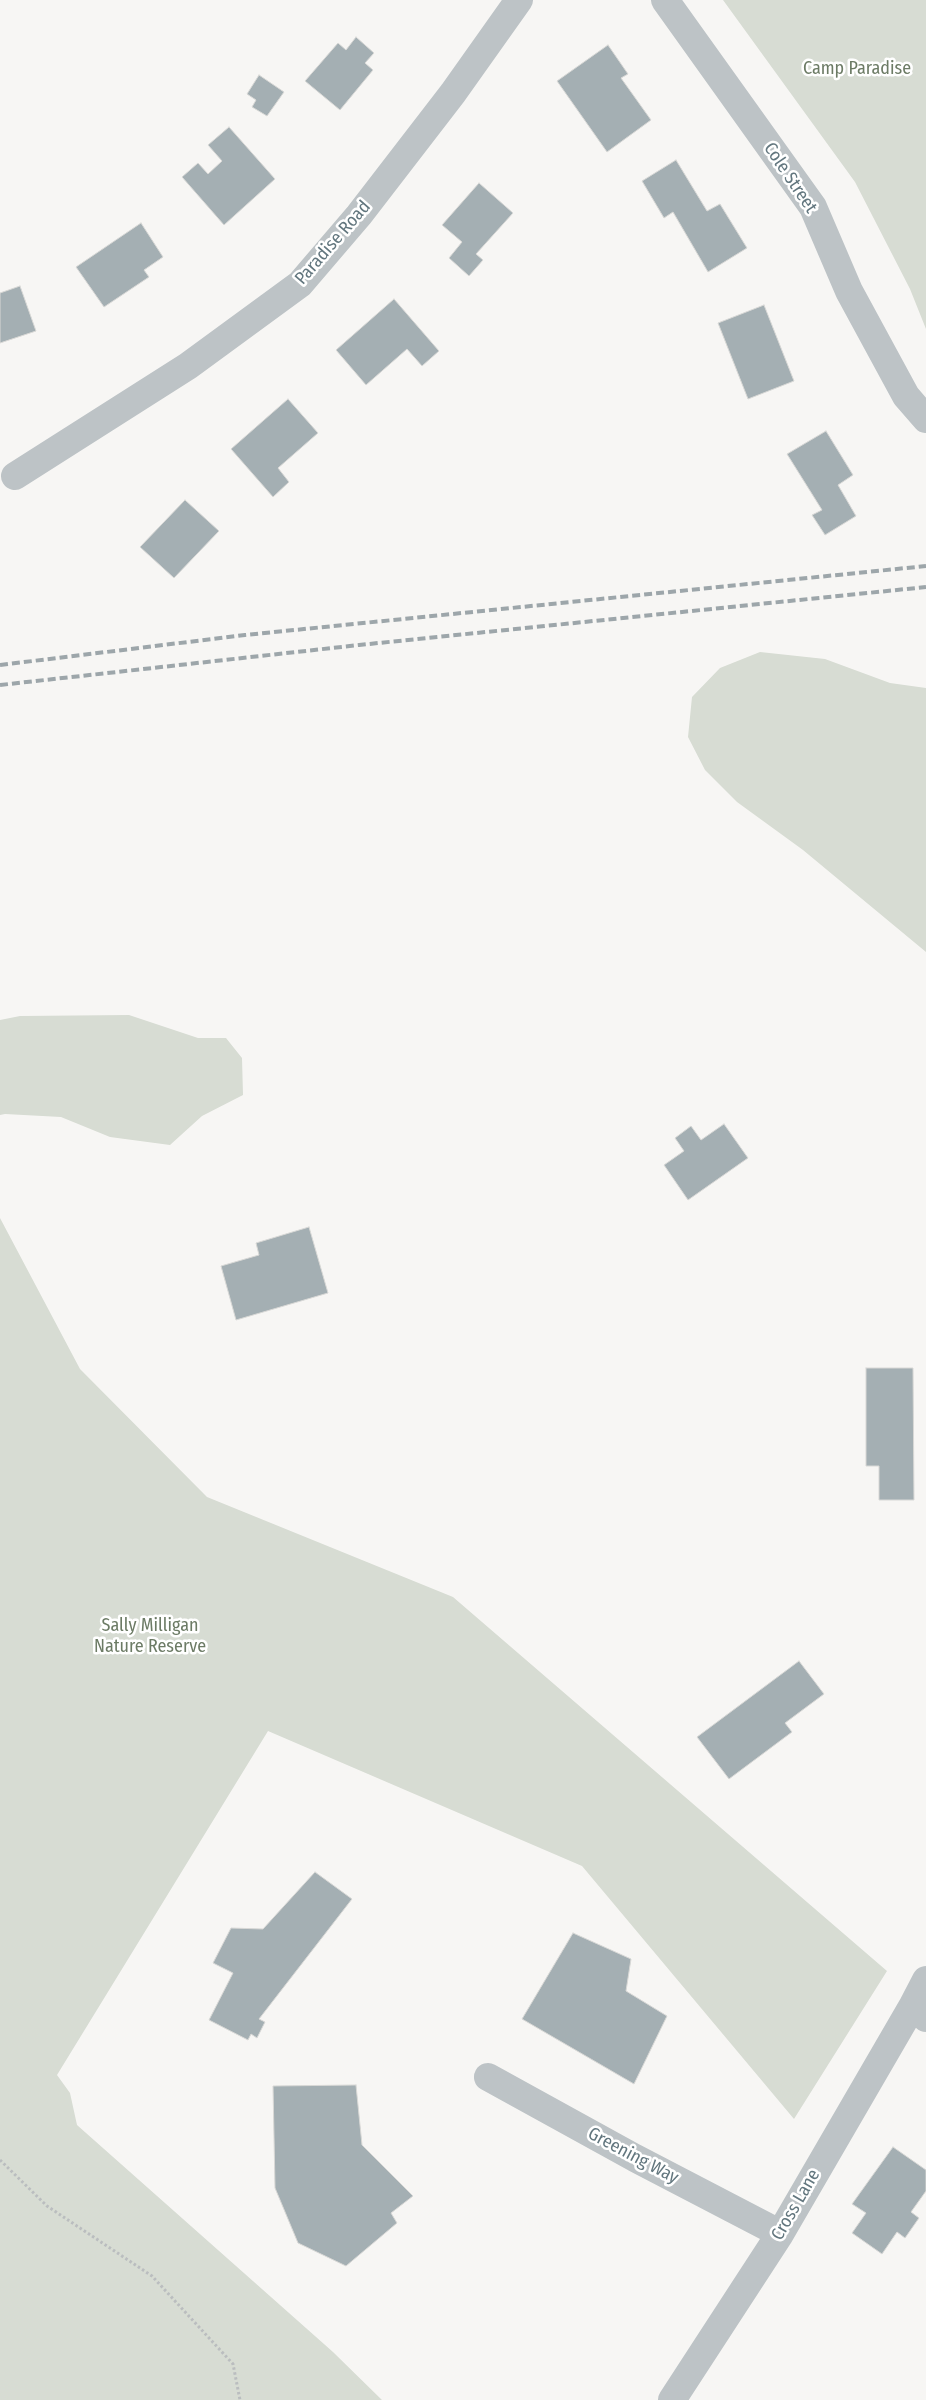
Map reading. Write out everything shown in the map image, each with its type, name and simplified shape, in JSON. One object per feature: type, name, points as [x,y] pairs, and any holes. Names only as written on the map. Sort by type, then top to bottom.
[{"type":"street","name":"Paradise Road","points":[[14,476],[188,366],[300,284],[359,215],[453,93],[519,0]]},
{"type":"street","name":"Cole Street","points":[[665,0],[813,207],[849,291],[906,396],[926,419]]},
{"type":"street","name":"Cross Lane","points":[[672,2400],[919,2012],[926,1980]]},
{"type":"street","name":"Greening Way","points":[[488,2076],[635,2158],[780,2233]]},
{"type":"path","points":[[0,2160],[47,2206],[152,2276],[233,2364],[240,2400]]},
{"type":"green space","name":"Camp Paradise","points":[[723,0],[926,0],[926,329],[910,289],[855,182]]},
{"type":"green space","points":[[760,652],[825,659],[890,683],[926,688],[926,952],[803,850],[737,802],[705,770],[688,737],[692,697],[720,668]]},
{"type":"green space","points":[[129,1015],[198,1038],[226,1038],[242,1058],[243,1095],[202,1116],[170,1145],[110,1137],[61,1117],[0,1115],[0,1020],[20,1016]]},
{"type":"green space","name":"Sally Milligan Nature Reserve","points":[[0,1218],[80,1369],[207,1497],[453,1597],[887,1971],[794,2119],[582,1866],[268,1731],[57,2075],[70,2093],[77,2125],[333,2352],[382,2400],[0,2400]]},
{"type":"building","points":[[356,37],[374,53],[365,63],[373,70],[340,110],[305,81],[338,43],[346,50]]},
{"type":"building","points":[[608,45],[628,74],[621,78],[651,120],[607,152],[557,81]]},
{"type":"building","points":[[259,75],[284,92],[267,116],[252,107],[256,100],[247,94]]},
{"type":"building","points":[[229,127],[275,179],[224,225],[182,177],[198,163],[208,174],[222,161],[208,145]]},
{"type":"building","points":[[676,160],[707,211],[720,204],[747,248],[708,272],[673,212],[664,218],[642,181]]},
{"type":"building","points":[[479,183],[513,213],[476,254],[483,260],[469,276],[449,258],[462,242],[442,225]]},
{"type":"building","points":[[141,223],[163,257],[144,270],[149,277],[104,307],[76,267]]},
{"type":"building","points":[[20,286],[36,331],[0,343],[0,293]]},
{"type":"building","points":[[394,299],[439,351],[422,366],[407,349],[366,385],[336,350]]},
{"type":"building","points":[[764,305],[794,381],[748,399],[718,323]]},
{"type":"building","points":[[288,399],[318,433],[278,468],[289,482],[273,497],[231,449]]},
{"type":"building","points":[[826,431],[853,475],[838,485],[856,516],[825,535],[812,515],[822,510],[787,454]]},
{"type":"building","points":[[185,500],[219,531],[174,578],[140,547]]},
{"type":"building","points":[[724,1124],[748,1158],[688,1200],[664,1165],[684,1151],[675,1138],[691,1126],[701,1140]]},
{"type":"building","points":[[309,1227],[328,1293],[236,1320],[221,1266],[259,1255],[256,1243]]},
{"type":"building","points":[[866,1368],[913,1368],[914,1500],[879,1500],[879,1466],[866,1466]]},
{"type":"building","points":[[799,1661],[824,1694],[785,1723],[792,1732],[729,1779],[697,1737]]},
{"type":"building","points":[[315,1872],[352,1899],[259,2019],[265,2022],[257,2038],[251,2034],[248,2040],[209,2020],[233,1973],[213,1963],[231,1928],[263,1929]]},
{"type":"building","points":[[573,1933],[631,1959],[626,1991],[667,2016],[634,2084],[522,2019]]},
{"type":"building","points":[[356,2085],[362,2145],[413,2196],[391,2213],[397,2223],[346,2266],[298,2243],[275,2188],[273,2086]]},
{"type":"building","points":[[893,2147],[926,2170],[926,2191],[911,2212],[919,2218],[905,2238],[897,2232],[882,2254],[852,2233],[866,2213],[852,2204]]},
{"type":"railway","points":[[0,665],[245,635],[926,566]]},
{"type":"railway","points":[[0,685],[359,645],[926,587]]}]
